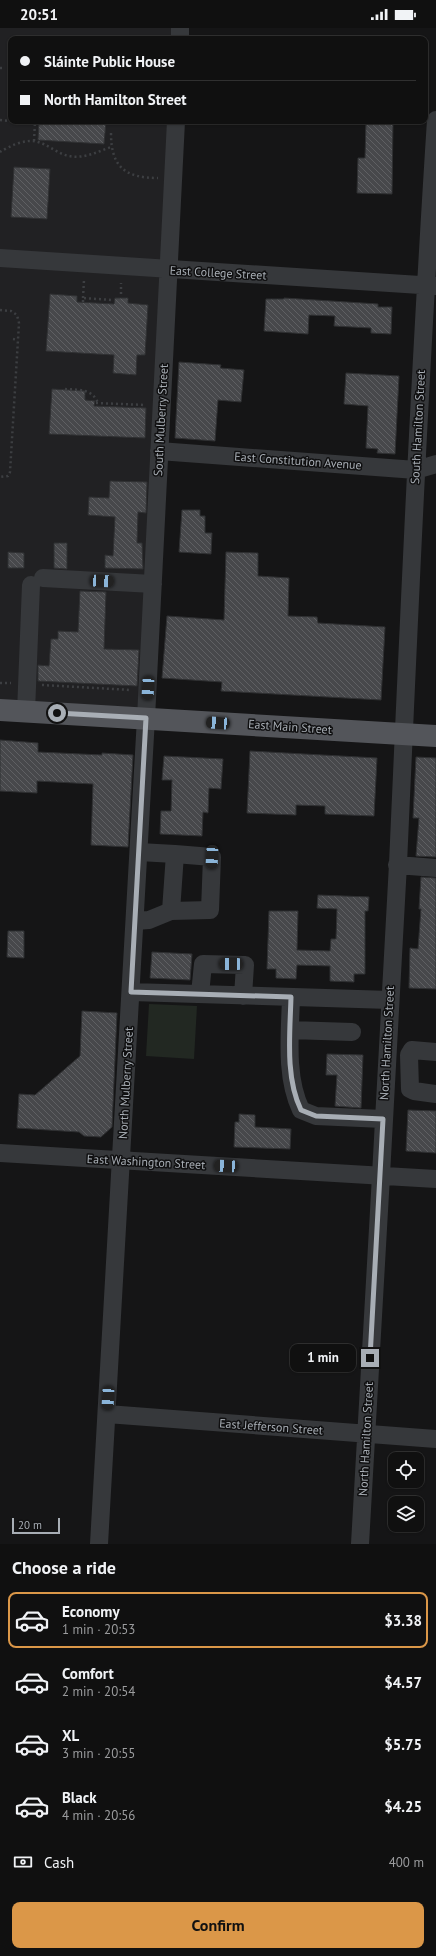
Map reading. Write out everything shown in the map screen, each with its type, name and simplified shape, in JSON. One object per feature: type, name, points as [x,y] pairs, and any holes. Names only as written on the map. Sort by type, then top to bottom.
[{"type":"main road","name":"East Main Street","points":[[0,710],[436,736]]},
{"type":"street","name":"South Hamilton Street","points":[[402,734],[416,470],[431,285],[436,120]]},
{"type":"street","name":"South Mulberry Street","points":[[146,718],[159,451],[170,270],[176,124]]},
{"type":"street","name":"East College Street","points":[[0,258],[170,270],[431,285]]},
{"type":"street","name":"East Constitution Avenue","points":[[159,451],[416,470],[436,464]]},
{"type":"street","points":[[26,712],[37,582],[152,584]]},
{"type":"street","name":"North Mulberry Street","points":[[99,1544],[146,718]]},
{"type":"street","name":"North Hamilton Street","points":[[360,1544],[398,865],[402,734]]},
{"type":"street","points":[[135,922],[149,920],[171,911],[210,910],[212,857],[139,852]]},
{"type":"street","points":[[171,911],[175,854]]},
{"type":"street","points":[[398,865],[436,868]]},
{"type":"street","points":[[200,994],[203,964],[245,965],[244,996]]},
{"type":"street","points":[[131,992],[390,1000]]},
{"type":"street","points":[[291,997],[289,1048],[294,1096],[301,1110],[316,1116],[383,1119]]},
{"type":"street","points":[[290,1030],[352,1032]]},
{"type":"street","points":[[436,1052],[412,1050],[410,1054],[410,1089],[414,1091],[436,1094]]},
{"type":"street","name":"East Washington Street","points":[[0,1153],[436,1179]]},
{"type":"street","name":"East Jefferson Street","points":[[107,1414],[436,1439]]},
{"type":"path","points":[[34,141],[35,124]]},
{"type":"path","points":[[110,133],[110,147],[114,159],[122,168],[141,178],[162,178]]},
{"type":"path","points":[[0,152],[20,143],[34,141],[69,156],[79,157],[96,154],[110,147]]},
{"type":"path","points":[[83,302],[84,277]]},
{"type":"path","points":[[121,294],[122,279]]},
{"type":"path","points":[[83,298],[112,300]]},
{"type":"path","points":[[0,310],[11,311],[19,318],[10,472],[8,476],[0,478]]},
{"type":"path","points":[[13,339],[18,340]]},
{"type":"path","points":[[65,389],[87,390],[95,397],[97,403],[152,405]]},
{"type":"path","points":[[89,397],[95,397]]},
{"type":"path","points":[[0,683],[132,690]]},
{"type":"shaded area","points":[[0,28],[173,28],[173,36],[8,36],[8,124],[169,124],[144,708],[0,700]]},
{"type":"shaded area","points":[[149,1004],[197,1006],[194,1059],[146,1056]]},
{"type":"building","points":[[39,124],[106,124],[104,144],[38,140]]},
{"type":"building","points":[[366,124],[393,124],[392,194],[357,193],[358,158],[365,158]]},
{"type":"building","points":[[14,167],[50,169],[47,219],[11,217]]},
{"type":"building","points":[[50,294],[77,296],[77,302],[114,304],[115,298],[128,298],[128,303],[148,305],[145,355],[137,355],[136,375],[113,373],[114,355],[46,351]]},
{"type":"building","points":[[284,298],[378,304],[378,307],[392,307],[391,334],[371,333],[371,328],[334,326],[335,316],[309,315],[308,334],[264,331],[266,299]]},
{"type":"building","points":[[179,362],[221,365],[220,368],[244,370],[241,402],[218,400],[215,441],[175,438]]},
{"type":"building","points":[[346,373],[399,376],[395,454],[377,453],[378,449],[366,448],[368,406],[344,404]]},
{"type":"building","points":[[52,389],[85,391],[85,400],[95,401],[94,406],[146,408],[145,438],[49,434]]},
{"type":"building","points":[[110,481],[147,482],[146,513],[138,512],[137,543],[142,543],[143,569],[105,568],[105,555],[113,556],[115,517],[88,515],[89,497],[109,498]]},
{"type":"building","points":[[182,510],[200,510],[200,516],[205,516],[205,533],[212,533],[211,554],[179,552]]},
{"type":"building","points":[[54,543],[67,543],[67,569],[54,568]]},
{"type":"building","points":[[8,552],[24,553],[24,568],[8,568]]},
{"type":"building","points":[[226,552],[258,553],[258,576],[289,578],[288,616],[317,617],[318,623],[385,627],[381,700],[221,691],[222,682],[162,678],[167,616],[224,620]]},
{"type":"building","points":[[80,591],[106,592],[104,649],[139,650],[137,686],[38,681],[38,665],[49,666],[51,639],[58,639],[58,631],[78,632]]},
{"type":"building","points":[[0,740],[38,743],[38,752],[133,755],[128,847],[91,845],[93,784],[37,781],[37,793],[0,791]]},
{"type":"building","points":[[250,751],[377,758],[374,816],[325,814],[325,806],[296,805],[296,815],[247,813]]},
{"type":"building","points":[[164,756],[223,759],[221,789],[209,788],[208,813],[203,812],[202,836],[160,834],[161,811],[171,811],[172,780],[162,780]]},
{"type":"building","points":[[416,757],[436,758],[436,857],[416,856],[419,818],[413,818]]},
{"type":"building","points":[[421,877],[436,878],[436,989],[409,988],[410,948],[418,949],[421,909],[419,909]]},
{"type":"building","points":[[318,895],[369,897],[368,911],[365,911],[365,974],[354,974],[354,982],[330,981],[330,966],[297,965],[296,979],[276,978],[276,969],[267,969],[269,911],[298,911],[297,950],[330,951],[331,939],[336,939],[337,909],[317,908]]},
{"type":"building","points":[[8,931],[24,931],[24,958],[7,957]]},
{"type":"building","points":[[152,952],[192,954],[190,980],[150,978]]},
{"type":"building","points":[[82,1011],[117,1013],[112,1127],[101,1137],[84,1136],[79,1132],[17,1128],[19,1094],[35,1095],[80,1056]]},
{"type":"building","points":[[327,1054],[363,1055],[361,1108],[335,1106],[337,1075],[326,1075]]},
{"type":"building","points":[[408,1110],[436,1111],[436,1153],[406,1151]]},
{"type":"building","points":[[239,1114],[255,1115],[255,1127],[291,1129],[290,1149],[234,1147],[235,1122],[239,1122]]},
{"type":"route","points":[[57,713],[146,718],[131,992],[291,997],[289,1048],[294,1096],[301,1110],[316,1116],[383,1119],[370,1358]]}]
